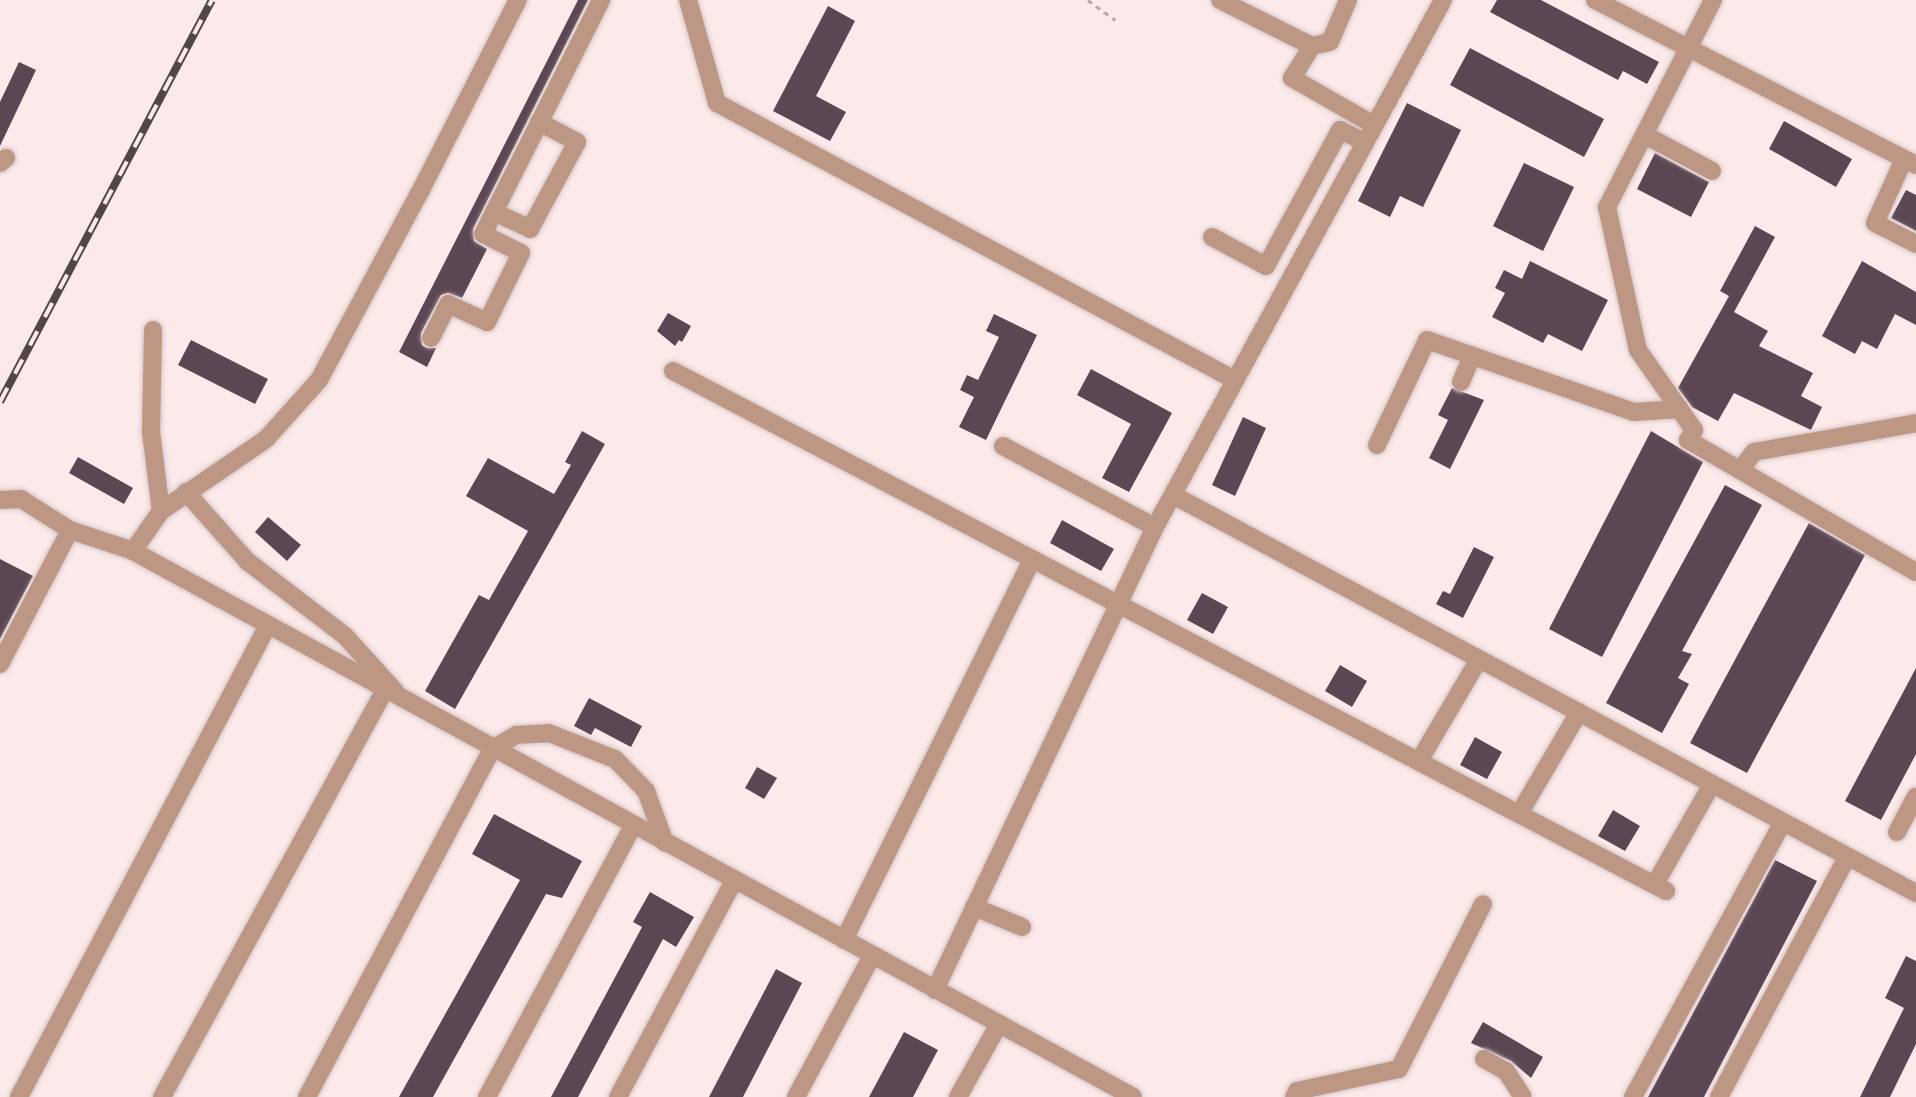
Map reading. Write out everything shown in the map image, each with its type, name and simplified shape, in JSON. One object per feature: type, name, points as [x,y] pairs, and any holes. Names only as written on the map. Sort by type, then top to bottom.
[{"type":"street","points":[[133,551],[162,511],[266,439],[319,380],[425,196],[480,91],[518,0]]},
{"type":"street","points":[[432,338],[448,304],[486,322],[521,253],[483,234],[601,0]]},
{"type":"street","points":[[688,0],[716,103],[1235,380]]},
{"type":"street","points":[[1220,0],[1312,46],[1330,42],[1348,0]]},
{"type":"street","points":[[935,990],[1155,527],[1443,0]]},
{"type":"street","points":[[1595,0],[1910,162],[1875,223],[1916,244]]},
{"type":"street","points":[[1713,0],[1606,207],[1638,350],[1694,430],[1688,440],[1916,572]]},
{"type":"street","points":[[1312,46],[1292,78],[1374,125]]},
{"type":"street","points":[[494,212],[530,229],[577,142],[539,122]]},
{"type":"street","points":[[1212,237],[1266,266],[1340,130],[1365,142]]},
{"type":"street","points":[[1644,135],[1712,171]]},
{"type":"street","points":[[153,330],[151,432],[162,511]]},
{"type":"street","points":[[1377,445],[1427,340],[1634,412],[1680,410]]},
{"type":"street","points":[[1461,382],[1472,356]]},
{"type":"street","points":[[673,371],[1660,887],[1712,784]]},
{"type":"street","points":[[1740,470],[1754,452],[1916,423]]},
{"type":"street","points":[[1003,446],[1155,527]]},
{"type":"street","points":[[186,492],[247,561],[345,636],[405,702]]},
{"type":"street","points":[[1173,495],[1916,893]]},
{"type":"street","points":[[0,500],[21,499],[70,530],[133,551],[267,627],[1127,1096]]},
{"type":"street","points":[[0,664],[70,530]]},
{"type":"street","points":[[844,940],[1032,559]]},
{"type":"street","points":[[19,1097],[267,627]]},
{"type":"street","points":[[1419,761],[1479,659]]},
{"type":"street","points":[[162,1097],[384,691]]},
{"type":"street","points":[[1519,814],[1579,712]]},
{"type":"street","points":[[307,1097],[492,749],[516,735],[550,733],[615,758],[646,791],[665,843]]},
{"type":"street","points":[[1897,832],[1916,797]]},
{"type":"street","points":[[1633,1097],[1783,822]]},
{"type":"street","points":[[487,1097],[633,825]]},
{"type":"street","points":[[1719,1097],[1847,857]]},
{"type":"street","points":[[618,1097],[734,881]]},
{"type":"street","points":[[1294,1097],[1297,1091],[1399,1069],[1483,904]]},
{"type":"street","points":[[974,907],[1022,928]]},
{"type":"street","points":[[796,1097],[872,956]]},
{"type":"street","points":[[958,1097],[999,1024]]},
{"type":"street","points":[[1484,1059],[1506,1072],[1522,1097]]},
{"type":"path","points":[[1088,0],[1116,20]]},
{"type":"building","points":[[578,0],[588,0],[473,229],[474,241],[487,249],[462,298],[448,293],[441,295],[421,333],[422,345],[436,348],[427,367],[399,352]]},
{"type":"building","points":[[1497,0],[1541,0],[1659,62],[1647,84],[1623,71],[1618,80],[1490,12]]},
{"type":"building","points":[[828,6],[855,21],[816,96],[846,112],[830,141],[773,111]]},
{"type":"building","points":[[1470,48],[1604,119],[1584,157],[1450,85]]},
{"type":"building","points":[[19,62],[36,70],[0,146],[0,102]]},
{"type":"building","points":[[1407,103],[1461,130],[1423,207],[1400,196],[1390,217],[1358,201]]},
{"type":"building","points":[[1784,121],[1852,159],[1836,187],[1769,149]]},
{"type":"building","points":[[1655,153],[1709,182],[1691,217],[1637,189]]},
{"type":"building","points":[[1524,163],[1574,187],[1543,251],[1493,226]]},
{"type":"building","points":[[1906,190],[1916,195],[1916,231],[1891,218]]},
{"type":"building","points":[[1755,226],[1775,237],[1734,312],[1768,331],[1759,346],[1813,373],[1801,396],[1822,407],[1811,430],[1734,393],[1718,421],[1692,407],[1678,388],[1729,296],[1720,291]]},
{"type":"building","points":[[1530,261],[1608,300],[1582,351],[1548,334],[1543,343],[1492,317],[1505,293],[1495,288],[1504,270],[1522,279]]},
{"type":"building","points":[[1862,261],[1916,292],[1916,325],[1895,314],[1877,349],[1862,341],[1855,354],[1822,336]]},
{"type":"building","points":[[668,313],[691,326],[682,342],[679,340],[675,346],[657,331]]},
{"type":"building","points":[[994,314],[1037,335],[986,440],[959,427],[974,397],[960,390],[967,375],[978,380],[999,337],[986,331]]},
{"type":"building","points":[[191,340],[268,379],[255,404],[178,365]]},
{"type":"building","points":[[1091,369],[1172,413],[1129,492],[1102,478],[1131,424],[1077,395]]},
{"type":"building","points":[[1452,388],[1484,400],[1450,469],[1429,458],[1448,420],[1438,415]]},
{"type":"building","points":[[1243,417],[1266,428],[1235,496],[1212,485]]},
{"type":"building","points":[[582,431],[605,444],[455,709],[425,691],[479,595],[489,600],[528,531],[466,496],[488,458],[554,494],[571,465],[565,462]]},
{"type":"building","points":[[1651,431],[1703,462],[1602,657],[1549,629]]},
{"type":"building","points":[[78,457],[133,488],[124,504],[69,473]]},
{"type":"building","points":[[1725,485],[1762,505],[1682,651],[1692,654],[1678,678],[1689,684],[1662,733],[1606,703]]},
{"type":"building","points":[[268,517],[301,545],[287,561],[255,532]]},
{"type":"building","points":[[1062,520],[1114,549],[1101,571],[1050,543]]},
{"type":"building","points":[[1809,523],[1865,555],[1747,773],[1690,743]]},
{"type":"building","points":[[1474,547],[1494,557],[1463,618],[1436,604],[1443,591],[1450,594]]},
{"type":"building","points":[[0,559],[33,576],[0,639]]},
{"type":"building","points":[[1202,593],[1228,607],[1213,634],[1187,620]]},
{"type":"building","points":[[1340,665],[1367,681],[1352,707],[1325,691]]},
{"type":"building","points":[[1916,668],[1916,754],[1881,820],[1845,801]]},
{"type":"building","points":[[589,698],[642,726],[631,747],[595,728],[591,735],[574,726]]},
{"type":"building","points":[[1475,737],[1502,752],[1487,779],[1460,765]]},
{"type":"building","points":[[757,767],[777,778],[764,799],[745,788]]},
{"type":"building","points":[[1613,810],[1640,826],[1625,851],[1598,836]]},
{"type":"building","points":[[494,814],[582,861],[562,898],[546,894],[433,1097],[399,1097],[520,880],[472,854]]},
{"type":"building","points":[[1775,860],[1817,881],[1704,1097],[1648,1097]]},
{"type":"building","points":[[650,892],[694,917],[676,947],[663,939],[578,1097],[551,1097],[642,927],[633,922]]},
{"type":"building","points":[[1906,956],[1916,961],[1916,1044],[1890,1097],[1860,1097],[1904,1008],[1885,998]]},
{"type":"building","points":[[776,969],[802,983],[743,1097],[709,1097]]},
{"type":"building","points":[[1483,1022],[1543,1057],[1531,1078],[1511,1061],[1471,1043]]},
{"type":"building","points":[[904,1032],[938,1050],[913,1097],[869,1097]]},
{"type":"railway","points":[[0,402],[212,0]]}]
